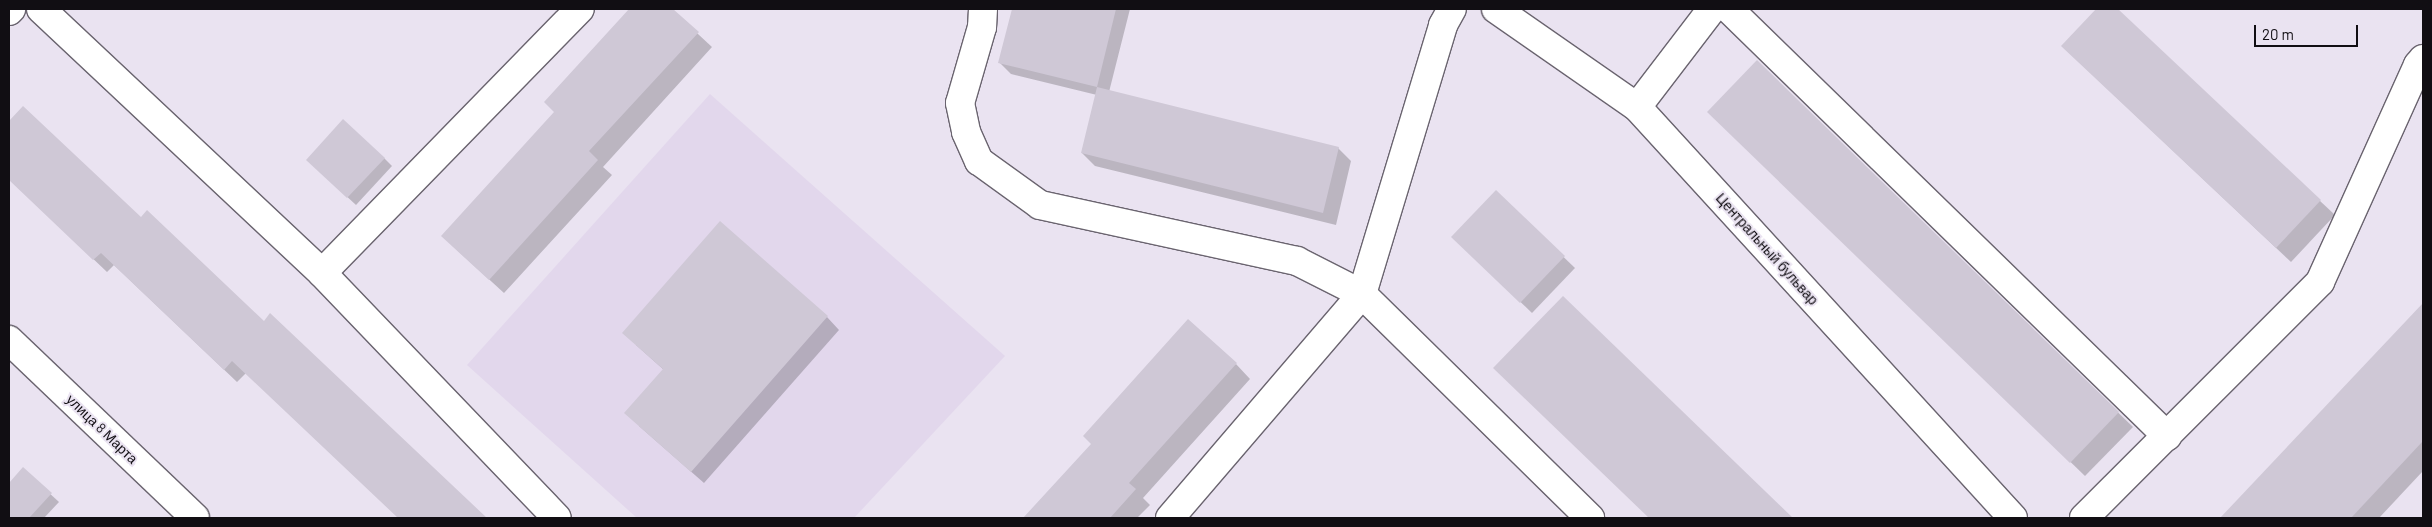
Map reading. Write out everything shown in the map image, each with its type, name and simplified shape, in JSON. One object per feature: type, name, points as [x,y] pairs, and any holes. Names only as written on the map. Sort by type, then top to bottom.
[{"type":"street","points":[[41,9],[322,273],[557,518]]},
{"type":"street","points":[[322,273],[580,9]]},
{"type":"street","points":[[983,9],[982,27],[960,103],[966,132],[979,160],[1007,184],[1040,205],[1296,261],[1362,294],[1590,518]]},
{"type":"street","points":[[1170,518],[1362,294],[1442,25],[1452,9]]},
{"type":"street","name":"Центральный бульвар","points":[[1496,9],[1637,107],[2013,518]]},
{"type":"street","points":[[1637,107],[1712,9]]},
{"type":"street","points":[[1730,9],[2167,436]]},
{"type":"street","points":[[2084,518],[2320,282],[2418,65],[2423,59]]},
{"type":"street","name":"улица 8 Марта","points":[[9,340],[195,518]]},
{"type":"shaded area","points":[[710,94],[1005,356],[854,518],[637,518],[467,365]]},
{"type":"building","points":[[629,9],[673,9],[699,32],[589,151],[598,160],[489,280],[441,236],[554,112],[544,102]]},
{"type":"building","points":[[1012,9],[1116,9],[1097,87],[998,63]]},
{"type":"building","points":[[2096,9],[2118,9],[2321,200],[2276,248],[2061,46]]},
{"type":"building","points":[[1757,60],[2119,412],[2070,463],[1707,112]]},
{"type":"building","points":[[1097,87],[1339,147],[1323,213],[1081,153]]},
{"type":"building","points":[[23,106],[141,217],[147,210],[264,321],[270,313],[487,518],[398,518],[232,361],[224,370],[101,253],[93,260],[9,180],[9,121]]},
{"type":"building","points":[[343,119],[385,158],[347,198],[306,160]]},
{"type":"building","points":[[1496,190],[1565,256],[1520,303],[1451,237]]},
{"type":"building","points":[[720,221],[828,316],[691,472],[624,413],[663,369],[622,333]]},
{"type":"building","points":[[1563,296],[1793,518],[1649,518],[1493,368]]},
{"type":"building","points":[[2423,303],[2423,441],[2351,518],[2220,518]]},
{"type":"building","points":[[1188,319],[1237,363],[1129,483],[1136,489],[1110,518],[1023,518],[1091,444],[1083,436]]},
{"type":"building","points":[[23,467],[52,493],[29,518],[9,518],[9,483]]}]
